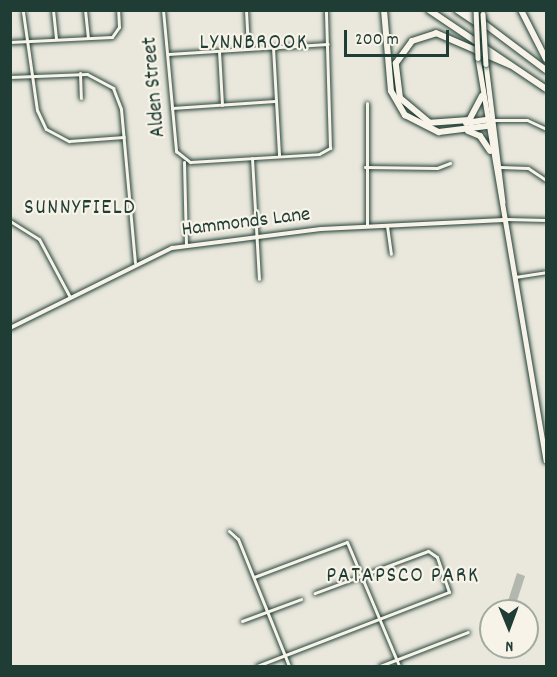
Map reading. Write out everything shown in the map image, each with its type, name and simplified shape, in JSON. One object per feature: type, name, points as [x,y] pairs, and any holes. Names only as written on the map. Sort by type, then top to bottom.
[{"type":"highway","points":[[384,10],[396,103],[418,125],[480,136],[490,151]]},
{"type":"highway","points":[[431,10],[546,89]]},
{"type":"highway","points":[[457,10],[546,70]]},
{"type":"highway","points":[[466,10],[524,55]]},
{"type":"highway","points":[[521,10],[546,59]]},
{"type":"highway","points":[[486,123],[429,123],[404,105],[395,76],[407,46],[423,35],[443,34],[510,65]]},
{"type":"highway","points":[[458,124],[477,112],[482,96]]},
{"type":"highway","points":[[455,131],[486,123]]},
{"type":"main road","points":[[476,10],[478,58],[490,151],[546,459]]},
{"type":"main road","points":[[483,12],[486,64],[500,167],[504,220]]},
{"type":"main road","points":[[486,123],[494,120]]},
{"type":"street","points":[[53,10],[56,39]]},
{"type":"street","points":[[85,10],[88,38]]},
{"type":"street","points":[[10,42],[115,35],[118,10]]},
{"type":"street","name":"Alden Street","points":[[164,10],[176,151],[184,162],[324,153],[332,144],[326,10]]},
{"type":"street","points":[[246,10],[248,49]]},
{"type":"street","points":[[23,12],[25,41],[39,117],[51,134],[75,142],[124,137]]},
{"type":"street","points":[[167,54],[328,44]]},
{"type":"street","points":[[273,47],[279,156]]},
{"type":"street","points":[[219,51],[222,105]]},
{"type":"street","points":[[80,73],[81,98]]},
{"type":"street","points":[[10,76],[80,73],[113,88],[124,137],[135,262]]},
{"type":"street","points":[[172,108],[276,101]]},
{"type":"street","points":[[367,103],[365,167],[367,226]]},
{"type":"street","points":[[494,120],[526,120],[546,129]]},
{"type":"street","points":[[252,158],[260,279]]},
{"type":"street","points":[[184,162],[186,246]]},
{"type":"street","points":[[365,167],[437,168],[450,163]]},
{"type":"street","points":[[500,167],[528,168],[546,180]]},
{"type":"street","points":[[504,220],[546,220]]},
{"type":"street","name":"Hammonds Lane","points":[[10,328],[135,262],[186,246],[387,224],[504,220]]},
{"type":"street","points":[[10,221],[39,238],[70,297]]},
{"type":"street","points":[[387,224],[391,254]]},
{"type":"street","points":[[513,277],[546,272]]},
{"type":"street","points":[[229,531],[254,577],[289,666]]},
{"type":"street","points":[[254,577],[347,542],[363,575],[399,666]]},
{"type":"street","points":[[257,666],[449,592],[431,551],[315,593]]},
{"type":"street","points":[[242,621],[302,598]]},
{"type":"street","points":[[380,666],[468,632]]},
{"type":"building","points":[[517,573],[525,576],[518,599],[509,599]]},
{"type":"district","name":"LYNNBROOK","points":[[254,44]]},
{"type":"district","name":"SUNNYFIELD","points":[[80,209]]},
{"type":"district","name":"PATAPSCO PARK","points":[[403,577]]}]
